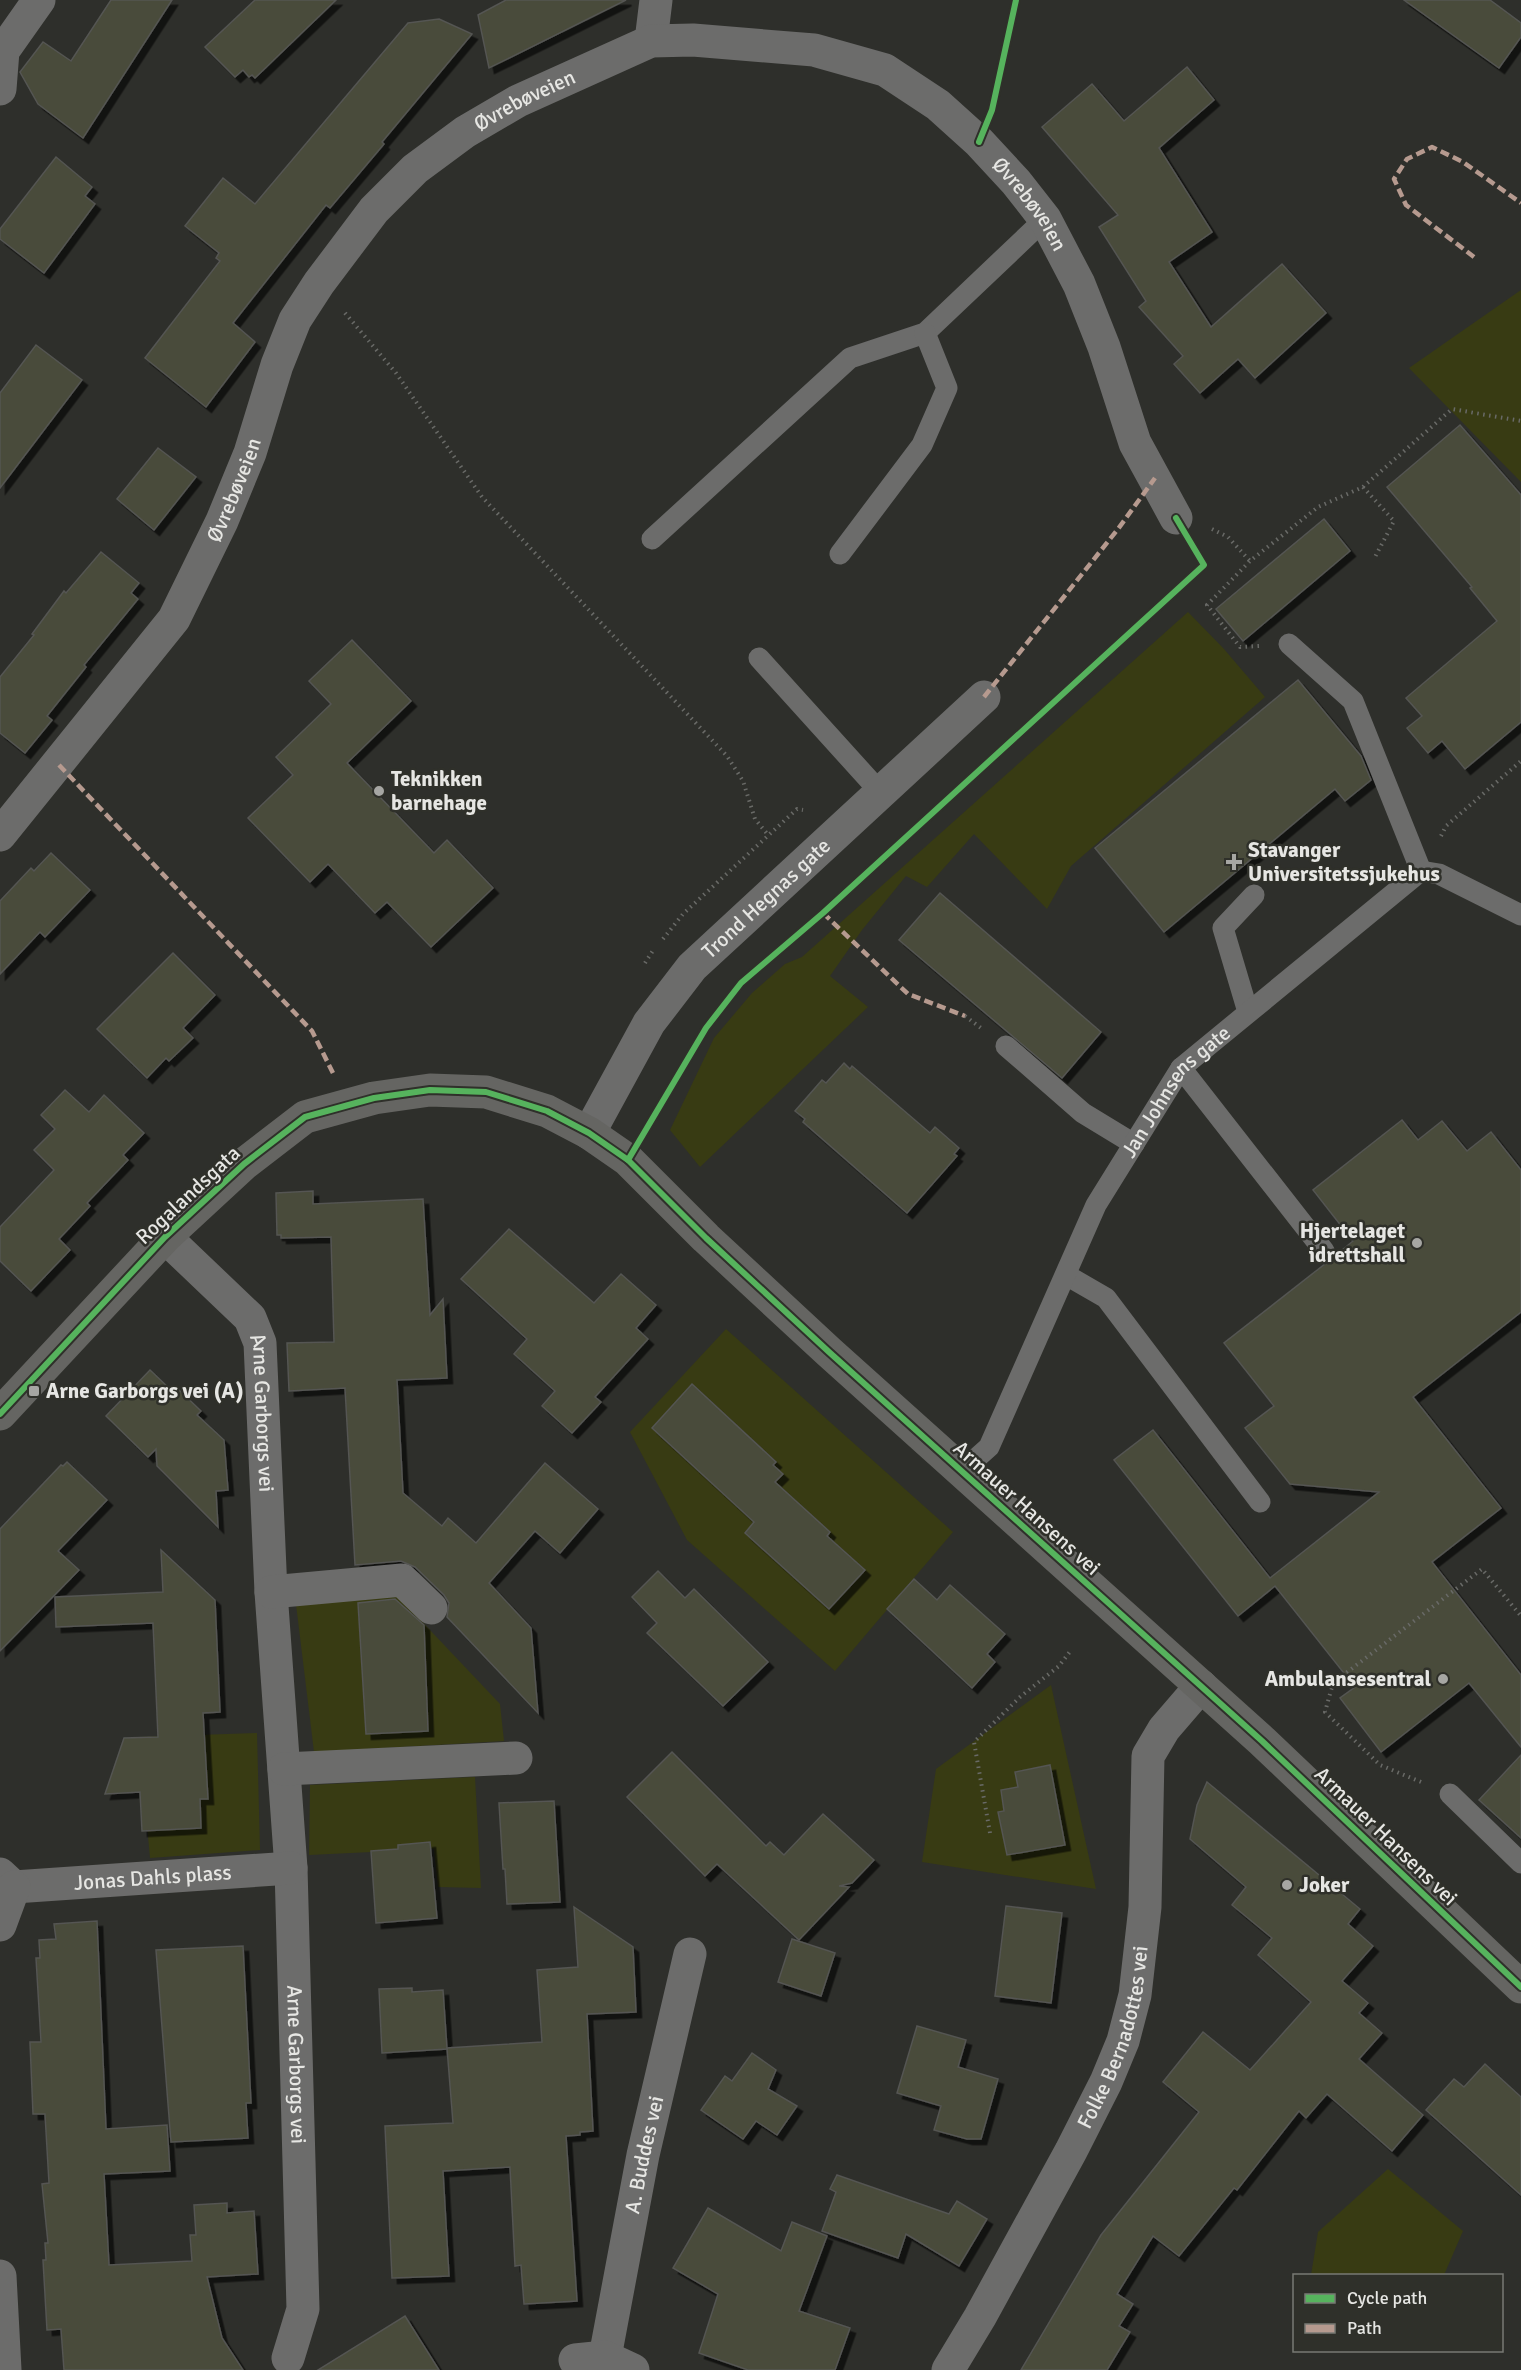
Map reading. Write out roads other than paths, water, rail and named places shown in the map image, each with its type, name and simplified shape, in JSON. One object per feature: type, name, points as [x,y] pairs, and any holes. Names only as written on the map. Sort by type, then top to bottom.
[{"type":"street","points":[[0,89],[2,51],[39,0]]},
{"type":"street","points":[[651,41],[656,0]]},
{"type":"street","name":"Øvrebøveien","points":[[0,835],[174,619],[222,521],[250,453],[277,365],[295,320],[319,283],[374,210],[414,169],[465,132],[518,101],[651,41],[693,40],[814,50],[885,70],[938,105],[979,142],[1016,182],[1045,219],[1079,284],[1104,347],[1135,443],[1176,518]]},
{"type":"street","name":"Trond Hegnas gate","points":[[589,1133],[649,1023],[692,967],[984,697]]},
{"type":"street","name":"Rogalandsgata","points":[[0,1414],[165,1237],[244,1164],[305,1117],[374,1098],[430,1090],[486,1092]]},
{"type":"street","name":"Armauer Hansens vei","points":[[486,1092],[547,1111],[589,1133],[628,1160],[706,1238],[961,1472],[1262,1741],[1521,1988]]},
{"type":"street","name":"Arne Garborgs vei","points":[[165,1237],[250,1318],[260,1343],[271,1592],[291,1868],[303,2309],[288,2358]]},
{"type":"street","points":[[271,1592],[402,1580],[431,1608]]},
{"type":"street","name":"Folke Bernadottes vei","points":[[948,2370],[980,2317],[1071,2151],[1106,2082],[1123,2041],[1135,1995],[1145,1906],[1148,1756],[1164,1729],[1201,1686]]},
{"type":"street","points":[[284,1769],[516,1758]]},
{"type":"street","name":"Jonas Dahls plass","points":[[0,1924],[7,1881],[291,1868]]},
{"type":"street","name":"A. Buddes vei","points":[[604,2362],[643,2155],[690,1954]]},
{"type":"street","points":[[0,2276],[4,2370]]},
{"type":"lane","points":[[651,539],[850,358],[925,333],[1045,219]]},
{"type":"lane","points":[[840,554],[922,445],[947,388],[925,333]]},
{"type":"lane","points":[[1289,644],[1353,701],[1421,871],[1438,874],[1521,915]]},
{"type":"lane","points":[[759,658],[880,793]]},
{"type":"lane","name":"Jan Johnsens gate","points":[[961,1472],[989,1447],[1096,1205],[1182,1068],[1421,871]]},
{"type":"lane","points":[[1248,1012],[1223,928],[1254,895]]},
{"type":"lane","points":[[1006,1046],[1083,1113],[1134,1144]]},
{"type":"lane","points":[[1182,1068],[1324,1251]]},
{"type":"lane","points":[[1066,1275],[1106,1298],[1260,1502]]},
{"type":"lane","points":[[1450,1794],[1521,1863]]},
{"type":"place","name":"Teknikken barnehage","points":[[379,791]]},
{"type":"place","name":"Stavanger Universitetssjukehus","points":[[1234,862]]},
{"type":"place","name":"Hjertelaget idrettshall","points":[[1417,1243]]},
{"type":"place","name":"Arne Garborgs vei (A)","points":[[34,1391]]},
{"type":"place","name":"Ambulansesentral","points":[[1443,1679]]},
{"type":"place","name":"Joker","points":[[1287,1885]]}]
